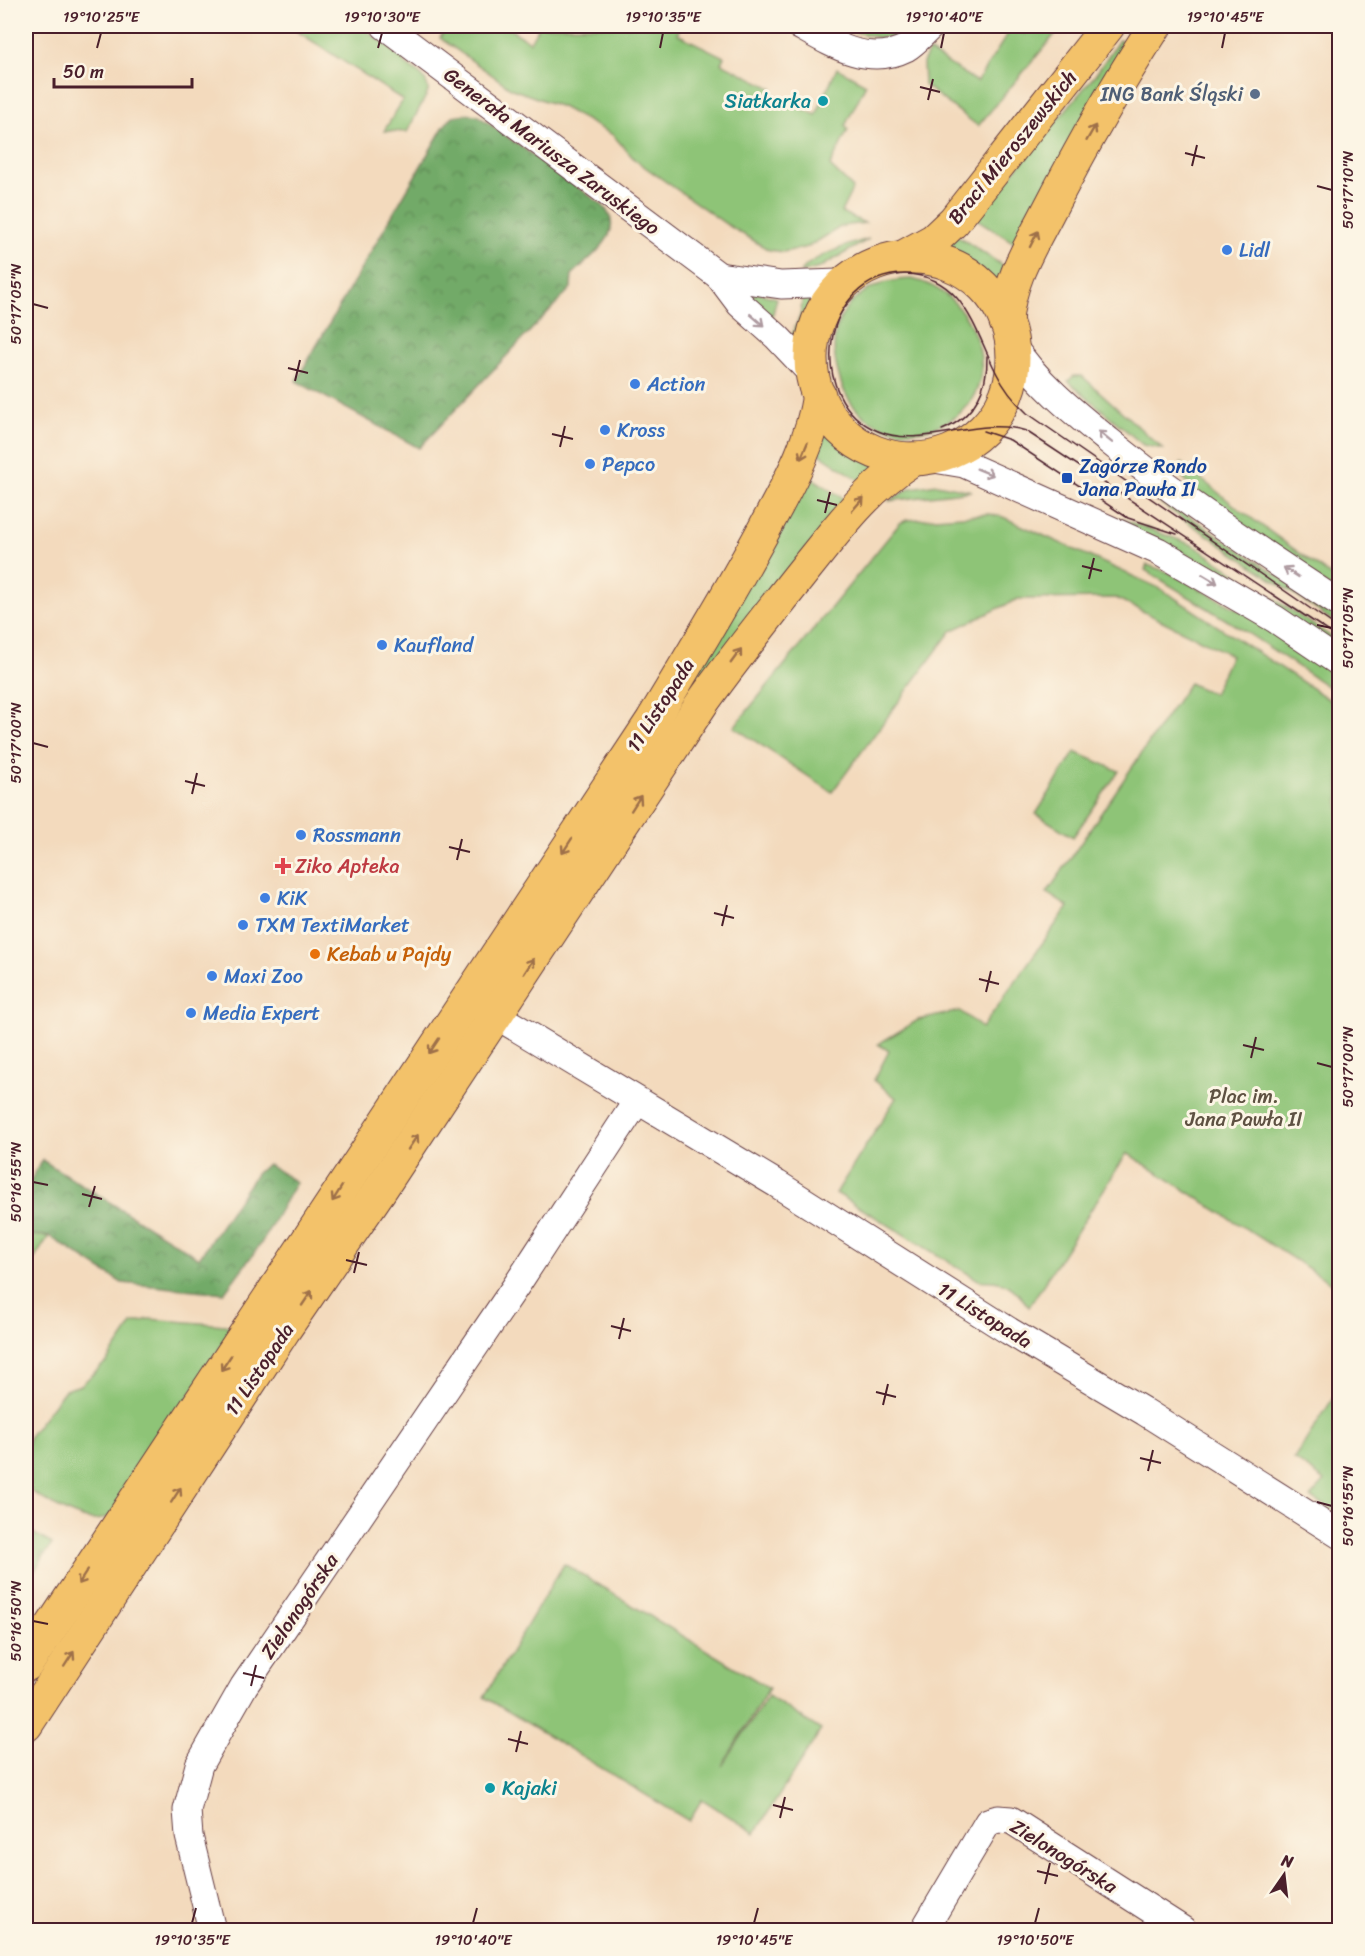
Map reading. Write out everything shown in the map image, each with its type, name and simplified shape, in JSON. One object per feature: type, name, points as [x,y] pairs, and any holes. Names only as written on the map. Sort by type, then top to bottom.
[{"type":"main road","name":"Braci Mieroszewskich","points":[[905,256],[934,240],[954,221],[1108,26]]},
{"type":"main road","points":[[1008,332],[988,295],[963,273],[932,260],[905,256],[867,265],[839,283],[820,311],[814,327],[812,346],[817,385],[829,418],[844,432],[876,450],[921,458],[954,452],[972,443],[990,426],[1007,391],[1012,355],[1008,332],[1010,292],[1021,265],[1083,146],[1155,26]]},
{"type":"main road","name":"11 Listopada","points":[[31,1704],[132,1562],[272,1322],[466,998],[652,721],[734,585],[804,454],[815,418],[817,385]]},
{"type":"main road","name":"11 Listopada","points":[[26,1665],[105,1545],[497,1015],[702,703],[741,650],[865,496],[890,473],[921,458]]},
{"type":"main road","points":[[105,1545],[132,1562]]},
{"type":"street","name":"Generała Mariusza Zaruskiego","points":[[385,26],[719,276],[740,304],[777,337],[817,385]]},
{"type":"street","points":[[800,26],[856,54],[879,56],[907,48],[931,26]]},
{"type":"street","name":"Generała Mariusza Zaruskiego","points":[[719,276],[781,285],[839,283]]},
{"type":"street","points":[[1008,332],[1024,364],[1044,386],[1153,477],[1218,524],[1340,604]]},
{"type":"street","points":[[921,458],[964,464],[1158,551],[1275,619],[1340,663]]},
{"type":"street","name":"11 Listopada","points":[[466,998],[777,1184],[1009,1331],[1145,1412],[1336,1533]]},
{"type":"street","name":"Zielonogórska","points":[[212,1930],[189,1836],[187,1809],[198,1765],[244,1686],[637,1101]]},
{"type":"street","name":"Zielonogórska","points":[[924,1930],[988,1822],[998,1819],[1011,1820],[1183,1930]]},
{"type":"green space","points":[[289,26],[360,26],[406,59],[404,63],[424,78],[428,87],[428,92],[407,132],[384,131],[403,100]]},
{"type":"green space","points":[[447,26],[505,26],[530,42],[539,26],[681,26],[677,34],[724,57],[721,63],[772,88],[770,93],[816,115],[837,68],[866,84],[845,126],[848,130],[830,166],[853,188],[841,212],[865,223],[842,226],[808,247],[783,252],[769,250],[726,224],[635,160],[613,135],[562,107],[512,89],[440,38]]},
{"type":"green space","points":[[834,26],[918,26],[908,36],[879,38]]},
{"type":"green space","points":[[1038,26],[1062,26],[978,126],[924,85],[923,63],[929,51],[977,82],[1012,27],[1024,34]]},
{"type":"green space","points":[[1119,40],[1128,45],[1019,246],[975,218],[1096,74]]},
{"type":"green space","points":[[477,115],[601,204],[609,214],[612,224],[610,233],[598,251],[572,275],[571,288],[419,448],[296,381],[444,126],[453,116]]},
{"type":"green space","points":[[956,235],[1008,269],[997,287],[972,265],[942,251]]},
{"type":"green space","points":[[869,239],[819,268],[801,273],[811,262],[820,257],[842,247]]},
{"type":"green space","points":[[912,279],[933,286],[957,305],[974,333],[981,367],[974,395],[956,416],[932,428],[904,431],[877,424],[854,406],[839,376],[834,346],[835,333],[842,315],[857,297],[877,285]]},
{"type":"green space","points":[[746,290],[777,298],[772,317]]},
{"type":"green space","points":[[811,296],[798,341],[791,336],[800,316],[803,297]]},
{"type":"green space","points":[[1074,376],[1082,376],[1163,449],[1143,445],[1068,381]]},
{"type":"green space","points":[[827,431],[849,451],[878,464],[862,482],[817,452]]},
{"type":"green space","points":[[1181,463],[1239,509],[1339,582],[1339,595],[1195,491],[1182,475]]},
{"type":"green space","points":[[806,474],[847,501],[592,839]]},
{"type":"green space","points":[[937,484],[972,491],[888,501],[911,488]]},
{"type":"green space","points":[[1144,486],[1339,616],[1339,625],[1141,490]]},
{"type":"green space","name":"Plac im. Jana Pawła II","points":[[990,514],[1003,517],[1161,589],[1339,706],[1339,1288],[1127,1153],[1029,1307],[1009,1286],[997,1281],[980,1281],[836,1193],[896,1098],[874,1080],[889,1051],[878,1044],[918,1020],[960,1011],[982,1028],[1068,907],[1047,893],[1189,683],[1213,694],[1231,655],[1116,598],[1018,599],[951,631],[832,792],[734,727],[900,523],[907,520]]},
{"type":"green space","points":[[1122,519],[1193,545],[1339,642],[1339,651],[1220,571],[1120,523]]},
{"type":"green space","points":[[1147,565],[1168,572],[1250,616],[1339,676],[1339,694],[1246,632],[1145,570]]},
{"type":"green space","points":[[1075,752],[1119,771],[1073,837],[1036,814]]},
{"type":"green space","points":[[42,1160],[199,1258],[256,1174],[267,1164],[296,1182],[260,1245],[224,1293],[122,1283],[49,1236],[26,1235],[26,1189]]},
{"type":"green space","points":[[26,1235],[49,1236],[26,1272]]},
{"type":"green space","points":[[149,1319],[225,1325],[233,1328],[114,1514],[96,1520],[80,1517],[49,1503],[26,1487],[26,1445],[31,1434],[65,1390],[81,1385],[107,1361],[132,1324]]},
{"type":"green space","points":[[1339,1389],[1339,1512],[1310,1498],[1325,1481],[1294,1459]]},
{"type":"green space","points":[[26,1529],[52,1544],[26,1583]]},
{"type":"green space","points":[[564,1564],[769,1688],[722,1766],[768,1696],[821,1730],[755,1833],[702,1799],[689,1821],[484,1697]]},
{"type":"tram line","points":[[1340,629],[1027,413],[1010,395],[1000,379],[965,309],[941,284],[925,277],[905,274],[876,280],[855,294],[840,316],[832,341],[832,368],[839,394],[854,416],[878,431],[895,436],[913,437],[989,427],[1008,427],[1026,431],[1340,639]]},
{"type":"tram line","points":[[942,430],[963,418],[971,410],[985,380],[987,356]]},
{"type":"tram line","points":[[983,431],[1010,440],[1128,518],[1177,534]]},
{"type":"place","name":"ING Bank Śląski","points":[[1255,94]]},
{"type":"place","name":"Siatkarka","points":[[823,101]]},
{"type":"place","name":"Lidl","points":[[1227,250]]},
{"type":"place","name":"Action","points":[[635,384]]},
{"type":"place","name":"Kross","points":[[605,430]]},
{"type":"place","name":"Pepco","points":[[590,464]]},
{"type":"place","name":"Zagórze Rondo Jana Pawła II","points":[[1067,478]]},
{"type":"place","name":"Kaufland","points":[[382,645]]},
{"type":"place","name":"Rossmann","points":[[301,835]]},
{"type":"place","name":"Ziko Apteka","points":[[283,866]]},
{"type":"place","name":"KiK","points":[[265,898]]},
{"type":"place","name":"TXM TextiMarket","points":[[243,925]]},
{"type":"place","name":"Kebab u Pajdy","points":[[315,954]]},
{"type":"place","name":"Maxi Zoo","points":[[212,976]]},
{"type":"place","name":"Media Expert","points":[[191,1013]]},
{"type":"place","name":"Kajaki","points":[[490,1788]]}]
